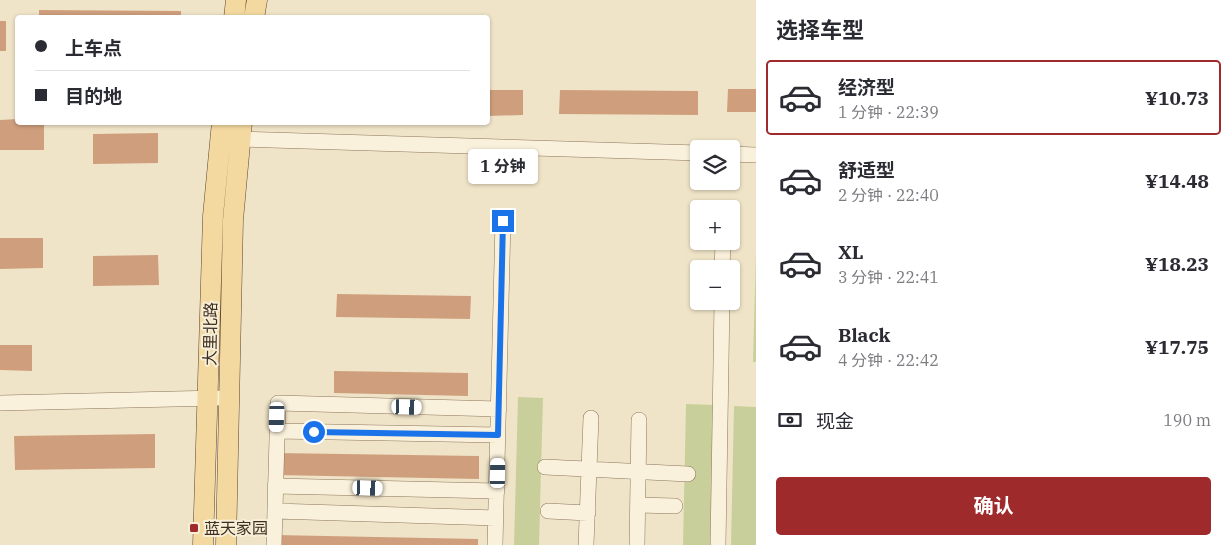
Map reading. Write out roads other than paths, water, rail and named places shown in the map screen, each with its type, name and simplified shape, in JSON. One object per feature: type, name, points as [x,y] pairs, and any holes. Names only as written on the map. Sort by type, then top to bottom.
[{"type":"main road","points":[[234,15],[236,0]]},
{"type":"main road","points":[[254,15],[257,0]]},
{"type":"main road","name":"大里北路","points":[[203,545],[213,216],[222,125]]},
{"type":"main road","name":"大里北路","points":[[226,545],[233,220],[241,131]]},
{"type":"street","points":[[241,131],[690,153]]},
{"type":"street","points":[[740,154],[756,155]]},
{"type":"street","points":[[496,545],[503,221]]},
{"type":"street","points":[[718,545],[722,310]]},
{"type":"street","points":[[0,403],[228,398]]},
{"type":"street","points":[[274,545],[278,403],[499,409]]},
{"type":"street","points":[[586,545],[591,418]]},
{"type":"street","points":[[637,545],[639,420]]},
{"type":"street","points":[[277,431],[498,435]]},
{"type":"street","points":[[545,468],[688,474]]},
{"type":"street","points":[[276,486],[497,492]]},
{"type":"street","points":[[638,505],[675,506]]},
{"type":"street","points":[[275,511],[496,518]]},
{"type":"street","points":[[548,511],[588,512]]},
{"type":"place","name":"蓝天家园","points":[[194,528]]}]
